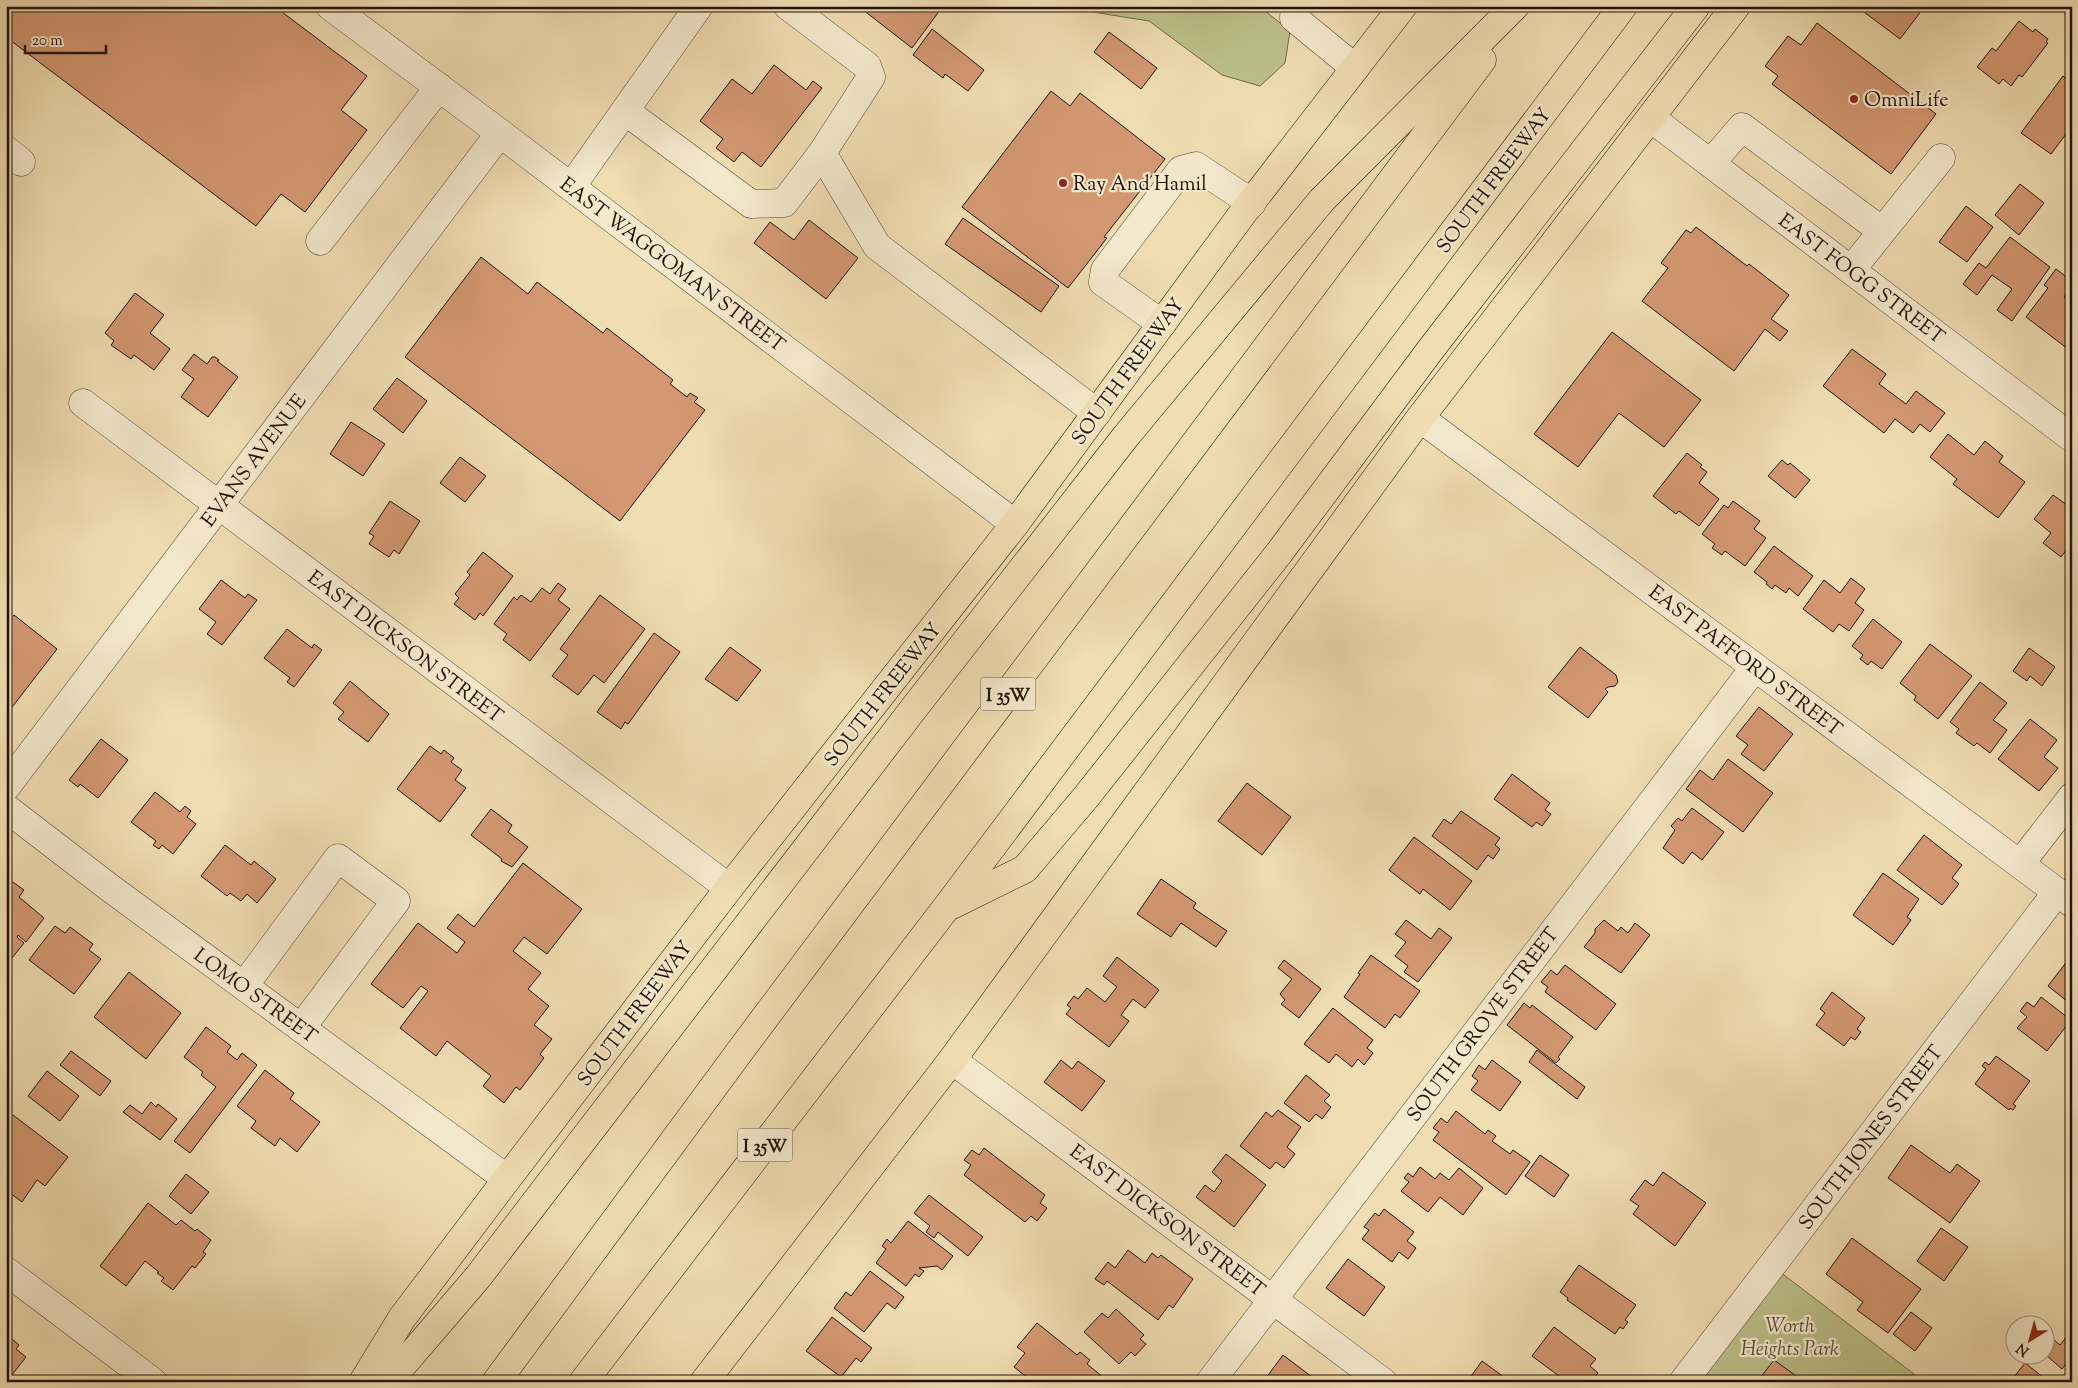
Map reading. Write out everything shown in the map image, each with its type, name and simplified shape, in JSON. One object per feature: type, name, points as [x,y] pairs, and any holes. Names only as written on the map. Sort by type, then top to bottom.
[{"type":"main road","name":"SOUTH FREEWAY","points":[[363,1382],[402,1318],[507,1179],[729,888],[1015,524],[1252,203],[1403,6]]},
{"type":"main road","points":[[388,1382],[478,1277],[1126,436],[1322,200],[1515,6]]},
{"type":"main road","name":"I 35W","points":[[496,1382],[737,1055],[1522,6]]},
{"type":"main road","name":"SOUTH FREEWAY","points":[[584,1382],[946,908],[1624,6]]},
{"type":"main road","points":[[946,908],[1025,869],[1086,797],[1279,553],[1431,349],[1696,6]]},
{"type":"main road","points":[[704,1382],[952,1060],[1420,418],[1652,119],[1736,6]]},
{"type":"street","name":"EAST WAGGOMAN STREET","points":[[330,6],[1015,524]]},
{"type":"street","points":[[571,187],[700,6]]},
{"type":"street","points":[[625,111],[751,204],[784,203],[822,153],[871,77],[867,66],[788,6]]},
{"type":"street","points":[[1295,6],[1294,18],[1355,68]]},
{"type":"street","points":[[320,241],[439,88]]},
{"type":"street","name":"EAST FOGG STREET","points":[[1652,119],[2072,438]]},
{"type":"street","points":[[1711,163],[1742,127],[1882,231]]},
{"type":"street","name":"EVANS AVENUE","points":[[6,787],[500,133]]},
{"type":"street","points":[[822,153],[877,246],[1097,413]]},
{"type":"street","points":[[1851,270],[1941,158]]},
{"type":"street","points":[[1162,324],[1103,282],[1106,270],[1181,170],[1196,166],[1252,203]]},
{"type":"street","name":"EAST DICKSON STREET","points":[[83,403],[729,888]]},
{"type":"street","name":"EAST PAFFORD STREET","points":[[1420,418],[2064,897]]},
{"type":"street","name":"SOUTH GROVE STREET","points":[[1210,1382],[1754,666]]},
{"type":"street","points":[[2020,864],[2072,796]]},
{"type":"street","name":"LOMO STREET","points":[[6,808],[110,888],[507,1179]]},
{"type":"street","points":[[244,986],[338,858],[396,901],[301,1028]]},
{"type":"street","name":"SOUTH JONES STREET","points":[[1683,1382],[2064,897]]},
{"type":"street","name":"EAST DICKSON STREET","points":[[952,1060],[1383,1382]]},
{"type":"street","points":[[6,1271],[153,1382]]},
{"type":"green space","points":[[1055,6],[1259,6],[1290,31],[1285,63],[1260,86],[1222,75],[1149,21]]},
{"type":"green space","name":"Worth Heights Park","points":[[1780,1272],[1914,1374],[1908,1382],[1698,1382]]},
{"type":"building","points":[[6,6],[274,6],[367,76],[341,110],[367,130],[305,212],[281,194],[256,226],[6,37]]},
{"type":"building","points":[[858,6],[943,6],[912,48]]},
{"type":"building","points":[[1856,6],[1925,6],[1900,39]]},
{"type":"building","points":[[2019,21],[2033,32],[2035,29],[2048,39],[2046,42],[2048,43],[2022,77],[2019,75],[2011,86],[2003,79],[1999,84],[1977,67],[1992,48],[1996,51]]},
{"type":"building","name":"OmniLife","points":[[1817,23],[1936,114],[1891,174],[1772,84],[1778,76],[1765,66],[1788,36],[1801,45]]},
{"type":"building","points":[[932,29],[984,70],[968,91],[945,74],[943,78],[913,55]]},
{"type":"building","points":[[1109,32],[1157,68],[1141,89],[1094,52]]},
{"type":"building","points":[[774,65],[806,90],[813,81],[822,88],[761,167],[742,152],[734,162],[716,148],[723,139],[700,121],[732,79],[752,94]]},
{"type":"building","points":[[2063,76],[2072,83],[2072,126],[2051,154],[2021,133]]},
{"type":"building","name":"Ray And Hamil","points":[[1051,91],[1070,106],[1080,93],[1165,159],[1104,237],[1107,238],[1068,288],[962,207]]},
{"type":"building","points":[[2020,184],[2044,203],[2019,235],[1995,215]]},
{"type":"building","points":[[1966,206],[1993,227],[1967,262],[1939,242]]},
{"type":"building","points":[[963,218],[1059,286],[1041,312],[945,244]]},
{"type":"building","points":[[809,220],[858,258],[826,299],[754,243],[770,222],[794,240]]},
{"type":"building","points":[[1696,227],[1789,295],[1771,319],[1788,331],[1780,341],[1765,329],[1734,371],[1642,301],[1668,268],[1661,263],[1686,230],[1691,233]]},
{"type":"building","points":[[2010,237],[2050,267],[2012,321],[1997,310],[2012,289],[1992,275],[1977,295],[1963,284],[1979,263],[1986,268]]},
{"type":"building","points":[[481,257],[528,294],[537,282],[603,333],[607,328],[673,380],[670,384],[687,397],[690,393],[698,398],[694,402],[705,410],[620,521],[405,357]]},
{"type":"building","points":[[2056,269],[2072,281],[2072,287],[2064,297],[2072,303],[2072,343],[2068,349],[2026,317],[2048,288],[2044,285]]},
{"type":"building","points":[[135,293],[164,315],[150,333],[170,349],[154,370],[134,355],[131,359],[111,345],[114,341],[105,333]]},
{"type":"building","points":[[1612,332],[1701,400],[1664,447],[1619,413],[1578,467],[1534,434]]},
{"type":"building","points":[[1852,349],[1886,374],[1879,384],[1906,404],[1916,391],[1945,413],[1930,432],[1920,424],[1913,433],[1895,419],[1884,433],[1823,386]]},
{"type":"building","points":[[194,354],[207,364],[212,357],[215,357],[219,360],[217,361],[238,377],[208,417],[181,397],[194,379],[182,370]]},
{"type":"building","points":[[397,378],[427,401],[403,433],[373,409]]},
{"type":"building","points":[[351,422],[385,444],[363,476],[330,454]]},
{"type":"building","points":[[1948,434],[1974,455],[1985,441],[2003,456],[1999,462],[2025,482],[1998,518],[1953,484],[1957,479],[1930,457]]},
{"type":"building","points":[[1687,453],[1702,465],[1700,467],[1707,472],[1699,483],[1719,499],[1699,526],[1679,511],[1676,514],[1653,496]]},
{"type":"building","points":[[460,457],[486,476],[465,502],[440,483]]},
{"type":"building","points":[[1782,460],[1788,465],[1790,463],[1810,480],[1795,498],[1768,476]]},
{"type":"building","points":[[2053,495],[2070,507],[2072,505],[2072,543],[2061,557],[2043,543],[2051,533],[2034,519]]},
{"type":"building","points":[[390,501],[420,521],[399,554],[394,550],[389,557],[369,544],[374,536],[369,533]]},
{"type":"building","points":[[1733,501],[1760,521],[1754,529],[1766,538],[1745,566],[1725,551],[1722,555],[1712,548],[1715,544],[1702,534],[1724,505],[1728,508]]},
{"type":"building","points":[[1774,546],[1813,576],[1798,596],[1789,588],[1786,593],[1775,585],[1772,589],[1766,584],[1767,582],[1754,572]]},
{"type":"building","points":[[483,552],[513,576],[483,616],[480,613],[475,620],[454,604],[459,598],[455,594],[470,575],[467,572]]},
{"type":"building","points":[[1851,578],[1865,589],[1855,603],[1864,610],[1849,631],[1839,624],[1833,632],[1803,609],[1824,580],[1840,593]]},
{"type":"building","points":[[221,580],[245,598],[248,594],[257,600],[222,645],[207,634],[216,622],[199,609]]},
{"type":"building","points":[[558,583],[566,589],[558,600],[570,609],[530,661],[503,640],[507,634],[494,624],[514,597],[517,600],[521,595],[531,602],[542,588],[550,594]]},
{"type":"building","points":[[600,595],[645,629],[604,683],[594,675],[578,695],[552,676],[568,655],[560,649]]},
{"type":"building","points":[[14,615],[57,649],[6,715],[6,625]]},
{"type":"building","points":[[1873,619],[1902,642],[1882,669],[1871,661],[1868,665],[1860,659],[1863,655],[1852,646]]},
{"type":"building","points":[[287,629],[312,648],[314,644],[322,650],[294,687],[287,682],[290,678],[264,658]]},
{"type":"building","points":[[654,633],[680,652],[628,724],[625,722],[621,729],[597,712]]},
{"type":"building","points":[[1930,644],[1972,676],[1938,719],[1914,700],[1916,696],[1900,683]]},
{"type":"building","points":[[730,647],[761,670],[737,701],[705,679]]},
{"type":"building","points":[[1580,647],[1616,675],[1618,682],[1615,686],[1605,689],[1608,692],[1588,718],[1548,687]]},
{"type":"building","points":[[2029,648],[2055,667],[2042,686],[2030,676],[2027,681],[2013,671]]},
{"type":"building","points":[[350,681],[389,714],[368,742],[338,719],[344,712],[333,703]]},
{"type":"building","points":[[1980,682],[2007,703],[1993,720],[2007,730],[1990,753],[1977,743],[1974,746],[1956,733],[1959,729],[1950,722]]},
{"type":"building","points":[[1759,707],[1793,734],[1764,771],[1741,754],[1748,745],[1736,736]]},
{"type":"building","points":[[2030,719],[2057,740],[2044,757],[2058,768],[2039,791],[1998,759]]},
{"type":"building","points":[[101,739],[128,760],[98,798],[80,784],[78,787],[69,780]]},
{"type":"building","points":[[430,746],[441,754],[444,750],[454,758],[451,762],[462,770],[455,780],[466,788],[440,822],[397,789]]},
{"type":"building","points":[[1728,759],[1773,793],[1743,832],[1686,789],[1700,770],[1713,780]]},
{"type":"building","points":[[1512,774],[1550,803],[1545,810],[1551,814],[1542,826],[1536,822],[1532,827],[1494,799]]},
{"type":"building","points":[[1247,783],[1291,817],[1262,855],[1218,821]]},
{"type":"building","points":[[155,792],[180,812],[185,806],[191,811],[187,817],[196,824],[173,854],[162,845],[159,849],[153,845],[156,841],[131,822]]},
{"type":"building","points":[[1692,808],[1724,832],[1702,860],[1692,852],[1683,864],[1663,848],[1675,830],[1671,826],[1678,818],[1682,821]]},
{"type":"building","points":[[491,809],[512,825],[508,832],[528,847],[512,867],[501,861],[502,859],[471,835]]},
{"type":"building","points":[[1461,811],[1500,838],[1495,845],[1500,849],[1493,859],[1488,855],[1477,870],[1432,836],[1444,819],[1451,824]]},
{"type":"building","points":[[1924,835],[1962,865],[1952,878],[1959,884],[1942,905],[1897,870]]},
{"type":"building","points":[[1414,837],[1472,881],[1450,910],[1423,889],[1420,894],[1389,870]]},
{"type":"building","points":[[225,845],[251,865],[254,861],[276,879],[257,903],[247,894],[241,901],[230,893],[227,896],[201,876]]},
{"type":"building","points":[[523,863],[582,909],[547,954],[524,937],[513,951],[541,973],[528,989],[549,1006],[534,1025],[552,1039],[540,1054],[544,1058],[520,1090],[516,1087],[504,1103],[483,1086],[491,1076],[447,1041],[436,1056],[400,1028],[428,991],[421,986],[403,1008],[371,984],[418,923],[457,953],[465,942],[447,928],[458,914],[474,927]]},
{"type":"building","points":[[1883,873],[1919,899],[1907,917],[1911,920],[1893,945],[1853,915]]},
{"type":"building","points":[[1161,879],[1196,903],[1193,908],[1227,931],[1216,947],[1181,923],[1171,937],[1137,914]]},
{"type":"building","points":[[10,880],[24,890],[19,897],[44,918],[26,942],[18,935],[17,937],[24,943],[12,958],[6,953],[6,884]]},
{"type":"building","points":[[1406,920],[1431,939],[1439,928],[1452,938],[1418,982],[1404,972],[1408,966],[1395,956],[1406,942],[1395,934]]},
{"type":"building","points":[[1604,920],[1618,931],[1621,927],[1628,933],[1635,923],[1650,935],[1621,973],[1584,947],[1595,933],[1595,929]]},
{"type":"building","points":[[55,926],[65,933],[70,927],[93,944],[89,950],[101,959],[74,994],[29,960]]},
{"type":"building","points":[[1371,955],[1420,991],[1400,1018],[1395,1014],[1385,1028],[1344,997]]},
{"type":"building","points":[[2072,955],[2072,1005],[2048,986]]},
{"type":"building","points":[[1117,957],[1159,990],[1145,1008],[1133,999],[1121,1015],[1129,1021],[1109,1047],[1066,1014],[1071,1008],[1067,1005],[1074,996],[1078,999],[1087,988],[1105,1002],[1117,987],[1103,976]]},
{"type":"building","points":[[1284,960],[1321,989],[1299,1018],[1281,1004],[1285,1000],[1280,994],[1292,979],[1278,968]]},
{"type":"building","points":[[1565,965],[1616,1004],[1596,1030],[1545,992],[1548,987],[1541,982],[1551,970],[1557,975]]},
{"type":"building","points":[[129,972],[181,1013],[146,1059],[94,1017]]},
{"type":"building","points":[[1832,992],[1865,1018],[1857,1029],[1861,1032],[1855,1040],[1851,1037],[1844,1046],[1816,1025],[1825,1013],[1820,1009]]},
{"type":"building","points":[[2041,997],[2071,1020],[2047,1051],[2017,1028],[2027,1017],[2020,1011],[2027,1002],[2034,1007]]},
{"type":"building","points":[[1524,1003],[1530,1008],[1532,1005],[1573,1037],[1558,1057],[1560,1059],[1556,1063],[1507,1025]]},
{"type":"building","points":[[1333,1008],[1373,1040],[1367,1048],[1373,1053],[1364,1065],[1358,1059],[1352,1067],[1336,1054],[1329,1063],[1304,1044]]},
{"type":"building","points":[[206,1027],[231,1046],[227,1052],[237,1060],[242,1053],[257,1065],[190,1153],[174,1141],[216,1087],[201,1075],[203,1072],[184,1057]]},
{"type":"building","points":[[1537,1050],[1585,1087],[1577,1099],[1529,1062]]},
{"type":"building","points":[[71,1051],[111,1081],[100,1096],[60,1065]]},
{"type":"building","points":[[1996,1056],[2030,1081],[2013,1104],[2016,1106],[2013,1110],[2010,1108],[2009,1110],[1975,1084],[1986,1069],[1982,1066],[1985,1062],[1989,1065]]},
{"type":"building","points":[[1061,1060],[1072,1069],[1078,1061],[1105,1081],[1082,1111],[1044,1082]]},
{"type":"building","points":[[1492,1060],[1521,1082],[1500,1111],[1471,1090],[1478,1081],[1472,1076],[1479,1065],[1485,1070]]},
{"type":"building","points":[[265,1070],[294,1093],[290,1099],[320,1122],[297,1152],[280,1138],[275,1146],[251,1128],[256,1121],[237,1106]]},
{"type":"building","points":[[47,1071],[79,1096],[60,1121],[28,1096]]},
{"type":"building","points":[[1306,1075],[1330,1095],[1324,1101],[1331,1107],[1322,1119],[1316,1114],[1309,1122],[1284,1103]]},
{"type":"building","points":[[151,1102],[156,1107],[158,1104],[177,1119],[160,1140],[123,1112],[130,1105],[142,1114]]},
{"type":"building","points":[[1278,1110],[1301,1127],[1287,1147],[1295,1154],[1284,1168],[1276,1162],[1270,1169],[1240,1146],[1266,1112],[1272,1117]]},
{"type":"building","points":[[1456,1111],[1485,1134],[1488,1130],[1496,1136],[1492,1141],[1510,1154],[1513,1150],[1530,1162],[1506,1195],[1433,1140],[1439,1132],[1433,1128],[1441,1118],[1447,1123]]},
{"type":"building","points":[[13,1115],[68,1157],[45,1186],[37,1180],[22,1202],[10,1193],[6,1198],[6,1124]]},
{"type":"building","points":[[1911,1145],[1950,1173],[1957,1164],[1980,1181],[1950,1223],[1888,1178]]},
{"type":"building","points":[[984,1148],[1045,1195],[1040,1203],[1047,1208],[1037,1221],[1031,1216],[1025,1222],[964,1175],[971,1165],[964,1160],[972,1150],[979,1155]]},
{"type":"building","points":[[1226,1154],[1266,1185],[1234,1227],[1196,1197],[1205,1185],[1214,1192],[1222,1181],[1212,1172]]},
{"type":"building","points":[[1540,1155],[1569,1175],[1554,1197],[1525,1176]]},
{"type":"building","points":[[1420,1167],[1435,1179],[1440,1173],[1449,1180],[1459,1168],[1483,1188],[1463,1215],[1440,1197],[1428,1212],[1401,1191],[1409,1182],[1404,1178],[1408,1173],[1413,1177]]},
{"type":"building","points":[[1663,1172],[1706,1203],[1675,1246],[1633,1214],[1639,1206],[1630,1200],[1645,1180],[1653,1186]]},
{"type":"building","points":[[186,1174],[209,1192],[191,1214],[169,1196]]},
{"type":"building","points":[[929,1195],[983,1237],[968,1256],[938,1232],[934,1238],[926,1232],[930,1226],[914,1213]]},
{"type":"building","points":[[148,1203],[176,1225],[181,1220],[211,1240],[203,1252],[206,1254],[195,1268],[192,1266],[173,1290],[161,1281],[164,1278],[157,1273],[159,1272],[145,1261],[126,1286],[100,1266]]},
{"type":"building","points":[[1384,1209],[1414,1232],[1407,1241],[1416,1248],[1408,1259],[1399,1252],[1392,1262],[1362,1239],[1369,1230],[1364,1227],[1375,1213],[1379,1216]]},
{"type":"building","points":[[908,1221],[953,1256],[942,1270],[937,1266],[919,1268],[924,1271],[919,1277],[915,1274],[906,1286],[876,1263],[886,1249],[882,1246],[887,1239],[891,1243]]},
{"type":"building","points":[[1941,1228],[1968,1247],[1944,1281],[1917,1261]]},
{"type":"building","points":[[1852,1238],[1921,1289],[1888,1333],[1857,1310],[1863,1302],[1826,1274]]},
{"type":"building","points":[[1128,1250],[1145,1263],[1152,1253],[1158,1258],[1161,1255],[1193,1279],[1173,1308],[1169,1305],[1158,1320],[1107,1281],[1104,1285],[1095,1279],[1108,1262],[1115,1268]]},
{"type":"building","points":[[1348,1259],[1385,1287],[1364,1316],[1326,1288]]},
{"type":"building","points":[[1579,1265],[1636,1305],[1625,1320],[1628,1322],[1623,1329],[1620,1327],[1615,1334],[1567,1300],[1568,1298],[1560,1292]]},
{"type":"building","points":[[870,1271],[904,1297],[895,1309],[887,1303],[864,1332],[834,1308],[846,1292],[851,1296]]},
{"type":"building","points":[[1116,1309],[1144,1335],[1140,1339],[1146,1344],[1135,1356],[1131,1352],[1119,1364],[1084,1332],[1102,1313],[1108,1318]]},
{"type":"building","points":[[1911,1312],[1932,1328],[1915,1351],[1893,1334]]},
{"type":"building","points":[[832,1317],[872,1348],[861,1362],[856,1358],[841,1377],[806,1351]]},
{"type":"building","points":[[1037,1323],[1077,1355],[1080,1352],[1090,1360],[1087,1364],[1109,1382],[1049,1382],[1043,1377],[1039,1382],[1033,1382],[1014,1367],[1025,1353],[1017,1347]]},
{"type":"building","points":[[1554,1327],[1596,1359],[1590,1366],[1598,1373],[1591,1382],[1585,1382],[1581,1379],[1580,1382],[1567,1382],[1532,1356]]},
{"type":"building","points":[[2072,1330],[2072,1366],[2067,1363],[2062,1369],[2056,1364],[2056,1342],[2060,1345]]},
{"type":"building","points":[[6,1334],[19,1345],[16,1349],[26,1357],[8,1380],[11,1382],[6,1382]]},
{"type":"building","points":[[1283,1355],[1312,1377],[1309,1382],[1263,1382]]},
{"type":"building","points":[[1774,1360],[1799,1378],[1796,1382],[1757,1382]]},
{"type":"building","points":[[1482,1361],[1508,1380],[1512,1382],[1467,1382]]},
{"type":"building","points":[[2023,1366],[2029,1366],[2049,1382],[2016,1382],[2018,1380],[2014,1377]]},
{"type":"place","name":"OmniLife","points":[[1854,99]]},
{"type":"place","name":"Ray And Hamil","points":[[1063,183]]}]
